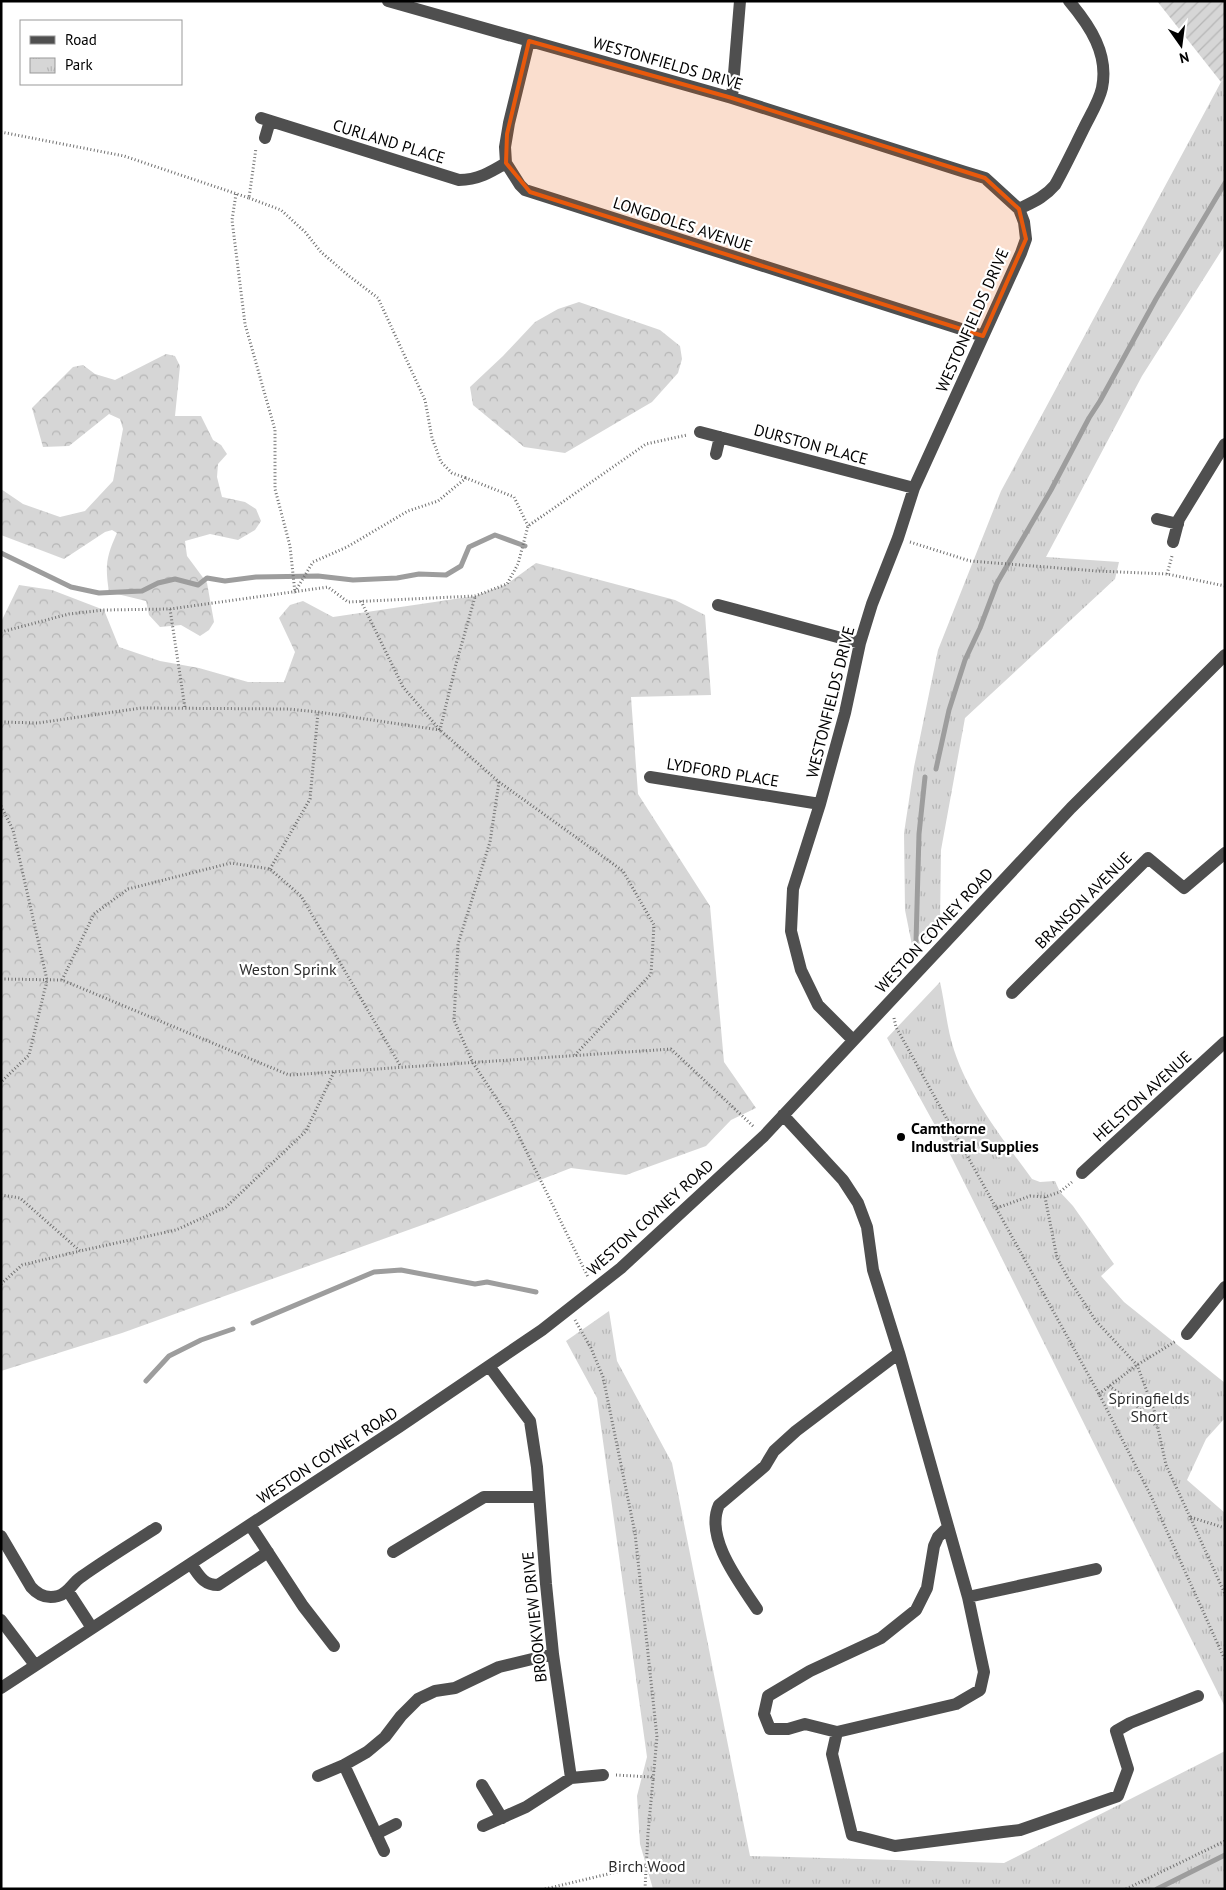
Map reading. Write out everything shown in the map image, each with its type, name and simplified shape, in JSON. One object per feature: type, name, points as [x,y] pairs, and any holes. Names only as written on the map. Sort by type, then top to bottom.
[{"type":"street","name":"WESTONFIELDS DRIVE","points":[[388,1],[732,98],[984,178],[1019,209],[1024,222],[1026,239],[914,488],[898,538],[872,604],[860,643],[846,713],[794,890],[791,931],[801,970],[818,1005],[853,1040]]},
{"type":"street","points":[[732,98],[740,1]]},
{"type":"street","points":[[1019,209],[1040,199],[1055,185],[1102,88],[1100,50],[1088,25],[1069,1]]},
{"type":"street","points":[[506,163],[507,134],[529,41]]},
{"type":"street","name":"CURLAND PLACE","points":[[261,142],[266,120],[459,180],[485,176],[506,163]]},
{"type":"street","name":"LONGDOLES AVENUE","points":[[506,163],[520,185],[530,192],[982,336]]},
{"type":"street","name":"DURSTON PLACE","points":[[700,432],[914,488]]},
{"type":"street","points":[[716,454],[720,437]]},
{"type":"street","points":[[1173,542],[1179,519],[1225,444]]},
{"type":"street","points":[[1157,519],[1178,524]]},
{"type":"street","points":[[718,605],[860,643]]},
{"type":"street","name":"WESTON COYNEY ROAD","points":[[1,1688],[399,1428],[542,1330],[621,1268],[764,1136],[1071,808],[1225,654]]},
{"type":"street","name":"LYDFORD PLACE","points":[[650,777],[820,804]]},
{"type":"street","name":"BRANSON AVENUE","points":[[1012,993],[1148,858],[1184,888],[1225,853]]},
{"type":"street","name":"HELSTON AVENUE","points":[[1082,1173],[1225,1042]]},
{"type":"street","points":[[783,1115],[843,1180],[858,1203],[867,1226],[873,1270],[899,1353],[968,1597],[984,1672],[980,1690],[956,1704],[837,1732],[805,1724],[788,1729],[770,1729],[764,1714],[768,1696],[810,1671],[881,1638],[916,1610],[927,1588],[934,1546],[938,1537],[948,1527]]},
{"type":"street","points":[[1187,1334],[1225,1287]]},
{"type":"street","points":[[757,1610],[722,1554],[716,1513],[719,1505],[766,1466],[774,1451],[796,1431],[899,1353]]},
{"type":"street","name":"BROOKVIEW DRIVE","points":[[489,1366],[530,1421],[537,1467],[553,1654],[572,1778]]},
{"type":"street","points":[[394,1552],[484,1497],[539,1497]]},
{"type":"street","points":[[250,1525],[303,1606],[334,1646]]},
{"type":"street","points":[[1,1536],[35,1592],[51,1598],[68,1592],[81,1577],[156,1528]]},
{"type":"street","points":[[192,1564],[203,1581],[208,1584],[218,1585],[268,1552]]},
{"type":"street","points":[[968,1597],[1096,1570]]},
{"type":"street","points":[[68,1592],[92,1628]]},
{"type":"street","points":[[1,1620],[34,1665]]},
{"type":"street","points":[[318,1776],[344,1765],[367,1752],[385,1737],[400,1716],[418,1699],[435,1691],[455,1688],[499,1667],[553,1654]]},
{"type":"street","points":[[837,1732],[832,1754],[852,1835],[895,1846],[1020,1830],[1118,1796],[1128,1769],[1116,1731],[1130,1723],[1198,1696]]},
{"type":"street","points":[[344,1765],[384,1852]]},
{"type":"street","points":[[483,1826],[526,1807],[572,1778],[603,1775]]},
{"type":"street","points":[[482,1785],[502,1818]]},
{"type":"street","points":[[376,1834],[396,1824]]},
{"type":"path","points":[[1,132],[124,156],[280,210],[305,232],[321,252],[378,298],[425,400],[432,438],[441,462],[452,474],[514,497],[528,526]]},
{"type":"path","points":[[249,198],[261,142]]},
{"type":"path","points":[[236,194],[232,220],[245,324],[275,430],[275,489],[290,546],[295,592]]},
{"type":"path","points":[[1,632],[69,614],[104,610],[170,609],[328,587],[348,602],[475,596],[507,584],[518,564],[528,526],[646,444],[700,432]]},
{"type":"path","points":[[295,592],[313,562],[347,547],[408,511],[438,501],[466,478]]},
{"type":"path","points":[[898,538],[970,562],[1045,566],[1096,572],[1167,574],[1225,586]]},
{"type":"path","points":[[1167,574],[1173,552],[1173,542]]},
{"type":"path","points":[[440,730],[475,596]]},
{"type":"path","points":[[361,601],[403,687],[440,730],[499,782],[623,872],[654,925],[650,974],[574,1056]]},
{"type":"path","points":[[170,609],[186,708]]},
{"type":"path","points":[[1,722],[38,724],[141,708],[186,708],[318,712],[440,730]]},
{"type":"path","points":[[270,869],[310,799],[318,712]]},
{"type":"path","points":[[499,782],[490,842],[458,944],[454,1020],[472,1063],[512,1122],[594,1289]]},
{"type":"path","points":[[1,806],[13,830],[48,980],[29,1055],[1,1082]]},
{"type":"path","points":[[62,980],[94,914],[128,889],[232,863],[270,869],[302,896],[400,1067]]},
{"type":"path","points":[[1,979],[62,980],[289,1075],[671,1049],[764,1136]]},
{"type":"path","points":[[892,1000],[896,1027],[1098,1394],[1151,1496],[1224,1658]]},
{"type":"path","points":[[1,1284],[22,1265],[176,1230],[226,1207],[306,1131],[334,1072]]},
{"type":"path","points":[[997,1208],[1030,1196],[1045,1196],[1060,1192],[1082,1173]]},
{"type":"path","points":[[1,1195],[20,1198],[80,1251]]},
{"type":"path","points":[[1045,1196],[1057,1258],[1096,1321],[1137,1365],[1154,1410],[1166,1465],[1225,1594]]},
{"type":"path","points":[[569,1309],[591,1348],[602,1376],[635,1533],[658,1737],[645,1889]]},
{"type":"path","points":[[1098,1394],[1137,1365],[1187,1334]]},
{"type":"path","points":[[1109,1386],[1133,1402],[1157,1427]]},
{"type":"path","points":[[1190,1517],[1225,1528]]},
{"type":"path","points":[[603,1775],[651,1777],[653,1780]]},
{"type":"path","points":[[1126,1889],[1225,1841]]},
{"type":"path","points":[[545,1889],[646,1865]]},
{"type":"highlighted area","points":[[529,41],[732,98],[985,178],[1019,209],[1026,239],[983,336],[530,192],[506,163],[507,134]]},
{"type":"green space","points":[[1157,1],[1225,1],[1225,79],[1221,82]]},
{"type":"green space","points":[[1225,79],[1225,245],[1142,376],[1046,557],[1119,562],[1115,579],[965,718],[941,850],[940,924],[913,950],[905,910],[904,833],[914,767],[938,650],[1001,491],[1221,82]]},
{"type":"green space","points":[[579,302],[660,330],[680,346],[682,359],[678,373],[652,402],[565,453],[524,447],[473,405],[470,387],[535,322],[558,309]]},
{"type":"green space","points":[[166,354],[175,356],[180,366],[175,416],[201,416],[213,440],[221,445],[227,454],[218,464],[217,477],[222,497],[245,502],[256,509],[261,521],[255,530],[238,540],[210,534],[185,541],[187,556],[207,583],[214,622],[209,630],[200,636],[181,625],[160,627],[149,615],[146,601],[109,592],[107,562],[117,533],[112,530],[105,532],[64,559],[1,535],[1,489],[23,504],[60,517],[85,511],[113,481],[123,429],[120,419],[109,414],[69,446],[43,447],[32,408],[73,367],[83,365],[95,374],[115,380]]},
{"type":"green space","name":"Weston Sprink","points":[[536,563],[675,600],[705,615],[711,695],[631,697],[638,794],[710,906],[724,1062],[756,1108],[731,1120],[706,1146],[626,1175],[571,1168],[425,1224],[122,1333],[1,1371],[1,622],[19,585],[52,590],[104,610],[119,647],[160,661],[199,668],[248,682],[284,682],[295,652],[279,618],[290,605],[303,601],[333,617],[475,596],[507,584]]},
{"type":"green space","name":"Springfields Short","points":[[940,982],[954,1050],[969,1085],[998,1133],[1032,1179],[1040,1182],[1055,1181],[1060,1192],[1073,1206],[1114,1264],[1101,1276],[1124,1302],[1225,1383],[1225,1418],[1206,1439],[1187,1480],[1225,1513],[1225,1707],[943,1140],[887,1038]]},
{"type":"green space","name":"Birch Wood","points":[[609,1311],[617,1361],[672,1463],[750,1856],[1004,1863],[1225,1751],[1225,1889],[653,1889],[640,1844],[637,1796],[647,1757],[597,1398],[566,1341]]},
{"type":"waterway","points":[[936,769],[949,710],[965,660],[980,628],[997,583],[1051,490],[1156,299],[1225,183]]},
{"type":"waterway","points":[[1,553],[71,587],[99,593],[142,591],[158,583],[175,579],[198,585],[207,578],[225,581],[256,577],[318,576],[353,580],[397,578],[419,574],[446,575],[461,566],[469,547],[495,535],[525,546]]},
{"type":"waterway","points":[[916,942],[919,834],[925,777]]},
{"type":"waterway","points":[[253,1323],[374,1272],[401,1270],[475,1284],[487,1282],[536,1292]]},
{"type":"waterway","points":[[146,1381],[169,1356],[201,1340],[233,1329]]},
{"type":"waterway","points":[[1157,1889],[1225,1855]]},
{"type":"place","name":"Camthorne Industrial Supplies","points":[[901,1137]]}]
